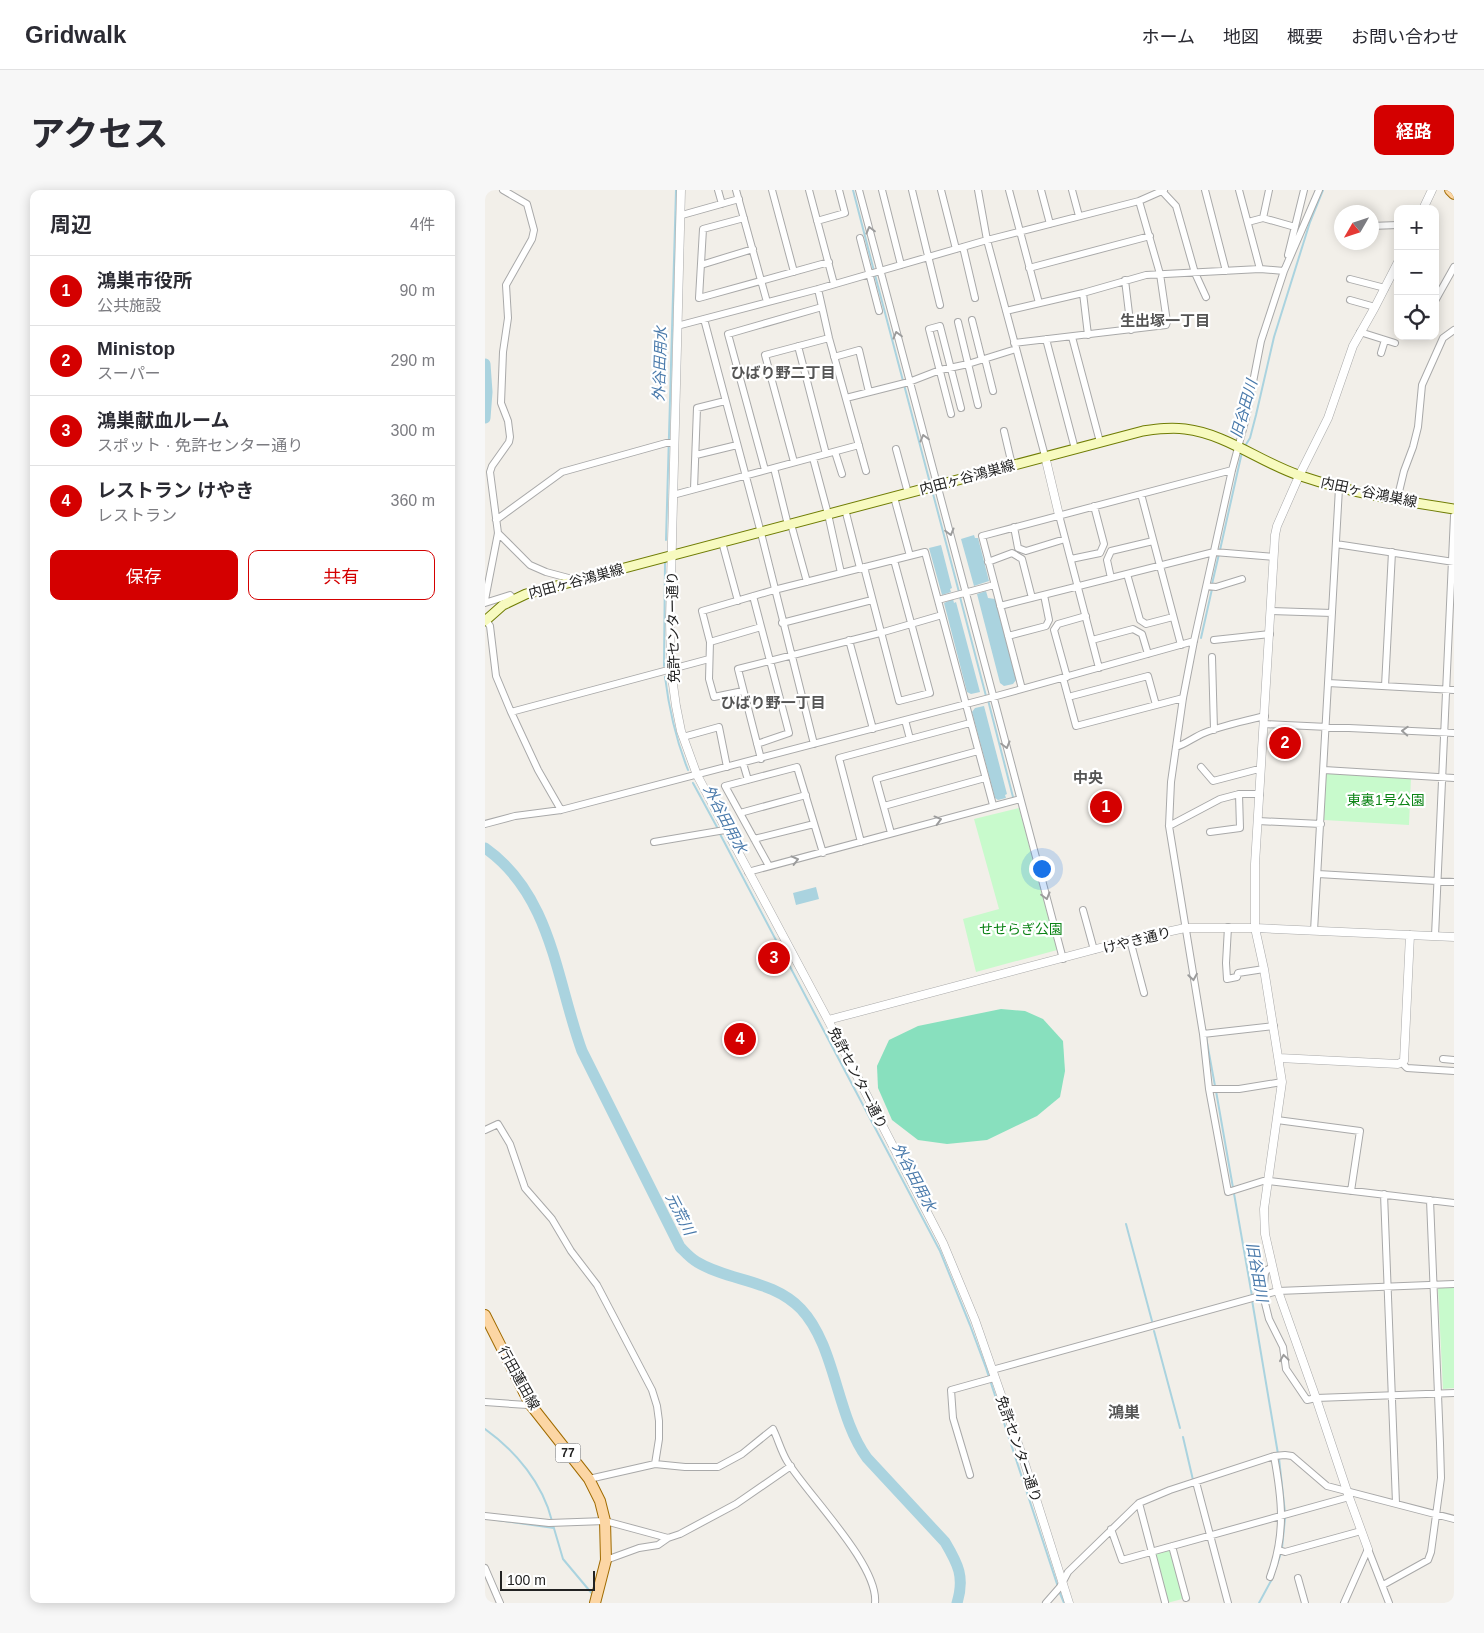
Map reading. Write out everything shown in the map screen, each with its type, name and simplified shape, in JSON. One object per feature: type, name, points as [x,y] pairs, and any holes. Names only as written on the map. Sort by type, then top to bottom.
[{"type":"main road","points":[[1450,190],[1454,194]]},
{"type":"main road","name":"内田ヶ谷鴻巣線","points":[[487,619],[503,605],[514,599],[577,580],[1143,431],[1174,428],[1197,431],[1238,447],[1299,476],[1339,488],[1454,509]]},
{"type":"main road","name":"行田蓮田線","points":[[485,1315],[530,1404],[589,1479],[600,1501],[605,1521],[606,1560],[595,1603]]},
{"type":"street","points":[[503,190],[527,204],[534,230],[532,239],[506,285],[508,318],[503,352],[501,403],[508,421],[510,437],[509,442],[492,466],[490,472],[498,533],[485,602],[487,619],[491,626],[496,676],[538,770],[561,810]]},
{"type":"street","name":"免許センター通り","points":[[681,190],[682,215],[673,495],[671,670],[683,737],[697,775],[725,830],[828,1020],[943,1243],[959,1279],[1043,1516],[1069,1603]]},
{"type":"street","points":[[718,190],[722,204]]},
{"type":"street","points":[[736,190],[767,302]]},
{"type":"street","points":[[772,190],[794,272]]},
{"type":"street","points":[[809,190],[834,284]]},
{"type":"street","points":[[817,221],[845,213],[839,190]]},
{"type":"street","points":[[859,190],[1063,959]]},
{"type":"street","points":[[883,190],[901,265]]},
{"type":"street","points":[[912,190],[940,305]]},
{"type":"street","points":[[941,190],[956,249]]},
{"type":"street","points":[[978,190],[987,240],[1099,668]]},
{"type":"street","points":[[1009,190],[1039,303]]},
{"type":"street","points":[[1041,190],[1050,224]]},
{"type":"street","points":[[1072,190],[1079,216]]},
{"type":"street","points":[[677,326],[818,289],[987,240],[1139,201],[1162,190],[1176,206],[1195,272],[1206,297]]},
{"type":"street","points":[[1205,190],[1226,271]]},
{"type":"street","points":[[1239,190],[1260,269]]},
{"type":"street","points":[[1263,218],[1269,190]]},
{"type":"street","points":[[1304,190],[1284,271],[1261,341],[1246,418],[1232,470],[1194,641],[1183,698],[1171,782],[1169,826],[1203,1034],[1209,1089],[1228,1192],[1263,1181],[1269,1181],[1454,1203]]},
{"type":"street","points":[[1284,271],[1319,190]]},
{"type":"street","points":[[1425,205],[1432,190]]},
{"type":"street","points":[[682,215],[739,199]]},
{"type":"street","points":[[846,398],[909,382],[950,367],[968,364],[1015,346],[1046,339],[1166,325],[1160,274],[1139,201]]},
{"type":"street","points":[[744,218],[703,229],[699,298],[829,262]]},
{"type":"street","points":[[1248,222],[1263,218],[1295,227]]},
{"type":"street","points":[[1379,226],[1394,225]]},
{"type":"street","points":[[1029,268],[1150,236]]},
{"type":"street","points":[[860,238],[879,311]]},
{"type":"street","points":[[963,247],[975,298]]},
{"type":"street","points":[[701,265],[753,249]]},
{"type":"street","points":[[1439,290],[1454,267]]},
{"type":"street","points":[[1006,311],[1083,293],[1146,275],[1260,269],[1284,271]]},
{"type":"street","points":[[1379,1603],[1389,1601],[1347,1494],[1316,1398],[1277,1291],[1265,1234],[1263,1216],[1282,1082],[1274,1026],[1255,928],[1254,909],[1255,864],[1277,526],[1327,418],[1345,364],[1360,332],[1394,272]]},
{"type":"street","points":[[1350,279],[1385,288]]},
{"type":"street","points":[[1125,280],[1131,330]]},
{"type":"street","points":[[818,289],[834,357],[866,471]]},
{"type":"street","points":[[1083,293],[1088,335]]},
{"type":"street","points":[[1350,300],[1375,307]]},
{"type":"street","points":[[765,470],[727,334],[822,307]]},
{"type":"street","points":[[704,319],[761,533],[782,623],[814,744]]},
{"type":"street","points":[[972,320],[993,391]]},
{"type":"street","points":[[958,322],[977,405]]},
{"type":"street","points":[[951,414],[929,329],[939,326],[961,408]]},
{"type":"street","points":[[1397,500],[1418,427],[1422,385],[1443,338],[1454,330]]},
{"type":"street","points":[[1360,332],[1395,343]]},
{"type":"street","points":[[1072,337],[1100,442]]},
{"type":"street","points":[[794,462],[765,355],[829,338]]},
{"type":"street","points":[[1046,339],[1075,449]]},
{"type":"street","points":[[1381,353],[1385,340]]},
{"type":"street","points":[[798,346],[826,454]]},
{"type":"street","points":[[834,357],[859,350],[869,392]]},
{"type":"street","points":[[694,489],[697,408],[725,401]]},
{"type":"street","points":[[1004,431],[1013,465]]},
{"type":"street","points":[[496,520],[562,472],[666,443],[675,443]]},
{"type":"street","points":[[695,456],[737,445]]},
{"type":"street","points":[[673,495],[859,445]]},
{"type":"street","points":[[896,449],[908,493]]},
{"type":"street","points":[[835,452],[842,474]]},
{"type":"street","points":[[813,458],[841,573]]},
{"type":"street","points":[[774,468],[807,582]]},
{"type":"street","points":[[1023,689],[982,536],[1232,470]]},
{"type":"street","points":[[1315,931],[1339,488]]},
{"type":"street","points":[[1141,494],[1181,645]]},
{"type":"street","points":[[894,496],[909,556]]},
{"type":"street","points":[[1071,559],[1100,553],[1104,544],[1094,506]]},
{"type":"street","points":[[845,509],[899,701],[929,693],[894,560]]},
{"type":"street","points":[[1435,936],[1454,516]]},
{"type":"street","points":[[1014,527],[1018,548],[1026,551],[1065,539]]},
{"type":"street","points":[[498,533],[530,565],[546,572],[577,580]]},
{"type":"street","points":[[1111,578],[1107,560],[1111,551],[1153,541]]},
{"type":"street","points":[[722,542],[738,601]]},
{"type":"street","points":[[1336,544],[1453,562]]},
{"type":"street","points":[[743,691],[714,698],[709,679],[710,642],[702,611],[775,590],[925,552],[993,805]]},
{"type":"street","points":[[1000,606],[1214,552],[1274,557]]},
{"type":"street","points":[[1385,686],[1392,552]]},
{"type":"street","points":[[989,562],[1012,553],[1022,559],[1032,598]]},
{"type":"street","points":[[1127,574],[1140,620],[1146,624],[1173,617]]},
{"type":"street","points":[[1207,586],[1216,587],[1242,579]]},
{"type":"street","points":[[938,600],[994,585]]},
{"type":"street","points":[[485,602],[509,595],[514,599]]},
{"type":"street","points":[[1008,636],[1046,626],[1049,620],[1043,595]]},
{"type":"street","points":[[753,596],[789,733],[757,744]]},
{"type":"street","points":[[782,623],[872,600]]},
{"type":"street","points":[[1271,611],[1332,612]]},
{"type":"street","points":[[761,758],[738,669],[880,633],[942,615]]},
{"type":"street","points":[[1085,616],[1058,624],[1054,630],[1076,726],[1183,698]]},
{"type":"street","points":[[710,642],[761,627]]},
{"type":"street","points":[[1092,640],[1133,629],[1142,634],[1147,654]]},
{"type":"street","points":[[1214,640],[1270,634]]},
{"type":"street","points":[[849,640],[873,729]]},
{"type":"street","points":[[485,824],[515,816],[561,810],[697,775],[993,698],[1194,641]]},
{"type":"street","points":[[1211,657],[1214,730]]},
{"type":"street","points":[[511,712],[709,660]]},
{"type":"street","points":[[1069,697],[1148,676],[1156,705]]},
{"type":"street","points":[[1328,683],[1454,690]]},
{"type":"street","points":[[905,720],[910,739]]},
{"type":"street","points":[[1176,747],[1202,734],[1241,721],[1265,720],[1326,727],[1454,733]]},
{"type":"street","points":[[861,842],[839,758],[970,722]]},
{"type":"street","points":[[683,737],[719,727],[727,767]]},
{"type":"street","points":[[891,833],[876,778],[977,751]]},
{"type":"street","points":[[743,763],[748,780]]},
{"type":"street","points":[[769,866],[725,786],[797,767],[823,853]]},
{"type":"street","points":[[1201,767],[1213,781],[1261,770]]},
{"type":"street","points":[[1324,770],[1454,778]]},
{"type":"street","points":[[884,806],[985,778]]},
{"type":"street","points":[[1169,826],[1220,799],[1239,794],[1260,794]]},
{"type":"street","points":[[1210,832],[1240,828],[1239,794]]},
{"type":"street","points":[[740,813],[806,795]]},
{"type":"street","points":[[748,872],[1020,799]]},
{"type":"street","points":[[1258,821],[1321,824]]},
{"type":"street","points":[[754,839],[814,824]]},
{"type":"street","points":[[654,842],[725,830]]},
{"type":"street","points":[[1318,874],[1454,882]]},
{"type":"street","points":[[1083,910],[1094,950]]},
{"type":"street","name":"けやき通り","points":[[828,1020],[1130,940],[1185,928],[1255,928],[1454,937]]},
{"type":"street","points":[[1228,928],[1227,979],[1237,977],[1239,973],[1264,969]]},
{"type":"street","points":[[1401,1063],[1404,1060],[1410,935]]},
{"type":"street","points":[[1130,940],[1144,993]]},
{"type":"street","points":[[1203,1034],[1274,1026]]},
{"type":"street","points":[[1279,1058],[1401,1063],[1407,1068],[1454,1071]]},
{"type":"street","points":[[1443,1059],[1454,1060]]},
{"type":"street","points":[[1209,1089],[1239,1089],[1282,1082]]},
{"type":"street","points":[[1277,1120],[1359,1131],[1351,1191]]},
{"type":"street","points":[[485,1130],[498,1124],[510,1144],[525,1188],[552,1219],[571,1251],[597,1285],[633,1357],[642,1370],[652,1390],[657,1406],[659,1421],[655,1464]]},
{"type":"street","points":[[1383,1194],[1393,1395],[1396,1503]]},
{"type":"street","points":[[1383,1585],[1427,1560],[1431,1552],[1437,1515],[1441,1478],[1435,1284],[1430,1200]]},
{"type":"street","points":[[1272,1268],[1265,1273],[1263,1295],[1269,1319],[1283,1348],[1285,1369],[1307,1400],[1316,1398],[1454,1393]]},
{"type":"street","points":[[969,1475],[953,1418],[951,1390],[993,1374],[1277,1291],[1454,1284]]},
{"type":"street","points":[[485,1402],[530,1404]]},
{"type":"street","points":[[589,1479],[655,1464],[685,1467],[718,1467],[742,1454],[773,1429],[787,1461],[856,1553],[869,1577],[876,1596],[875,1603]]},
{"type":"street","points":[[1046,1603],[1060,1587],[1068,1572],[1139,1503],[1170,1490],[1274,1456],[1292,1456],[1327,1486],[1347,1494],[1396,1503],[1454,1519]]},
{"type":"street","points":[[1271,1576],[1279,1550],[1282,1516],[1280,1488],[1274,1456]]},
{"type":"street","points":[[606,1560],[639,1548],[658,1545],[668,1538],[680,1534],[736,1504],[791,1466]]},
{"type":"street","points":[[1196,1482],[1228,1603]]},
{"type":"street","points":[[1111,1529],[1122,1560],[1282,1516],[1347,1494]]},
{"type":"street","points":[[1139,1503],[1165,1602]]},
{"type":"street","points":[[485,1516],[549,1523],[605,1521],[668,1538]]},
{"type":"street","points":[[1279,1550],[1285,1552],[1361,1531]]},
{"type":"street","points":[[1172,1546],[1185,1598]]},
{"type":"street","points":[[1345,1603],[1368,1549]]},
{"type":"street","points":[[485,1568],[500,1603]]},
{"type":"street","points":[[1298,1578],[1305,1603]]},
{"type":"green space","name":"東裏1号公園","points":[[1328,773],[1411,777],[1409,825],[1324,820],[1326,775]]},
{"type":"green space","name":"せせらぎ公園","points":[[1019,808],[1057,950],[976,972],[963,919],[999,909],[974,819]]},
{"type":"green space","points":[[1001,1009],[1025,1011],[1043,1019],[1063,1041],[1065,1071],[1060,1097],[1037,1116],[987,1140],[947,1144],[918,1140],[892,1120],[878,1088],[877,1066],[889,1040],[918,1026]]},
{"type":"green space","points":[[1454,1286],[1454,1388],[1443,1389],[1438,1289],[1440,1287]]},
{"type":"green space","points":[[1172,1546],[1186,1598],[1167,1603],[1152,1552]]},
{"type":"water","points":[[974,535],[975,538],[978,538],[989,581],[974,586],[961,539]]},
{"type":"water","points":[[941,545],[952,588],[950,589],[951,592],[942,595],[929,548]]},
{"type":"water","points":[[986,591],[988,598],[995,599],[1016,680],[1013,684],[1004,686],[1000,683],[977,594]]},
{"type":"water","points":[[953,599],[954,603],[956,602],[980,692],[971,694],[967,692],[944,603]]},
{"type":"water","points":[[984,706],[1007,794],[1005,795],[1006,798],[998,800],[995,798],[972,712],[975,708]]},
{"type":"water","points":[[816,887],[819,899],[796,905],[793,893]]},
{"type":"waterway","name":"外谷田用水","points":[[666,540],[676,190]]},
{"type":"waterway","points":[[853,190],[874,271]]},
{"type":"waterway","name":"旧谷田川","points":[[1245,446],[1250,438],[1274,337],[1310,222],[1323,190]]},
{"type":"waterway","points":[[875,275],[930,483]]},
{"type":"waterway","name":"元荒川","points":[[485,364],[487,392],[485,418]]},
{"type":"waterway","name":"旧谷田川","points":[[1220,550],[1242,452]]},
{"type":"waterway","points":[[932,490],[959,592]]},
{"type":"waterway","name":"旧谷田川","points":[[1212,584],[1219,554]]},
{"type":"waterway","name":"外谷田用水","points":[[664,666],[665,562]]},
{"type":"waterway","name":"旧谷田川","points":[[1201,638],[1212,589]]},
{"type":"waterway","points":[[960,597],[986,696]]},
{"type":"waterway","name":"外谷田用水","points":[[665,677],[673,724],[688,770]]},
{"type":"waterway","points":[[988,700],[1013,797]]},
{"type":"waterway","name":"外谷田用水","points":[[693,783],[718,829]]},
{"type":"waterway","name":"外谷田用水","points":[[720,834],[940,1251],[986,1368],[1058,1587]]},
{"type":"waterway","name":"元荒川","points":[[485,848],[507,867],[525,890],[538,914],[558,968],[582,1051],[680,1247],[690,1257],[710,1269],[764,1286],[790,1299],[813,1324],[829,1361],[849,1422],[867,1458],[945,1542],[957,1564],[960,1578],[957,1603]]},
{"type":"waterway","name":"旧谷田川","points":[[1206,1037],[1215,1086]]},
{"type":"waterway","name":"旧谷田川","points":[[1216,1091],[1252,1296]]},
{"type":"waterway","points":[[1126,1224],[1152,1321]]},
{"type":"waterway","name":"旧谷田川","points":[[1252,1300],[1278,1454]]},
{"type":"waterway","points":[[1154,1331],[1180,1428]]},
{"type":"waterway","points":[[485,1429],[507,1447],[527,1469],[542,1494],[552,1521]]},
{"type":"waterway","points":[[1183,1437],[1193,1480]]},
{"type":"waterway","name":"旧谷田川","points":[[1279,1458],[1285,1513]]},
{"type":"waterway","name":"旧谷田川","points":[[1282,1548],[1285,1518]]},
{"type":"waterway","points":[[497,1520],[554,1528]]},
{"type":"waterway","points":[[553,1525],[563,1559],[594,1596]]},
{"type":"waterway","name":"旧谷田川","points":[[1259,1603],[1272,1579],[1281,1553]]},
{"type":"waterway","name":"外谷田用水","points":[[1059,1591],[1064,1603]]},
{"type":"place","name":"Ministop","points":[[1285,743]]},
{"type":"place","name":"鴻巣市役所","points":[[1106,807]]},
{"type":"place","name":"鴻巣献血ルーム","points":[[774,958]]},
{"type":"place","name":"レストラン けやき","points":[[740,1039]]},
{"type":"district","name":"生出塚一丁目","points":[[1165,321]]},
{"type":"district","name":"ひばり野二丁目","points":[[783,373]]},
{"type":"district","name":"ひばり野一丁目","points":[[773,703]]},
{"type":"district","name":"中央","points":[[1088,778]]},
{"type":"district","name":"鴻巣","points":[[1124,1412]]}]
